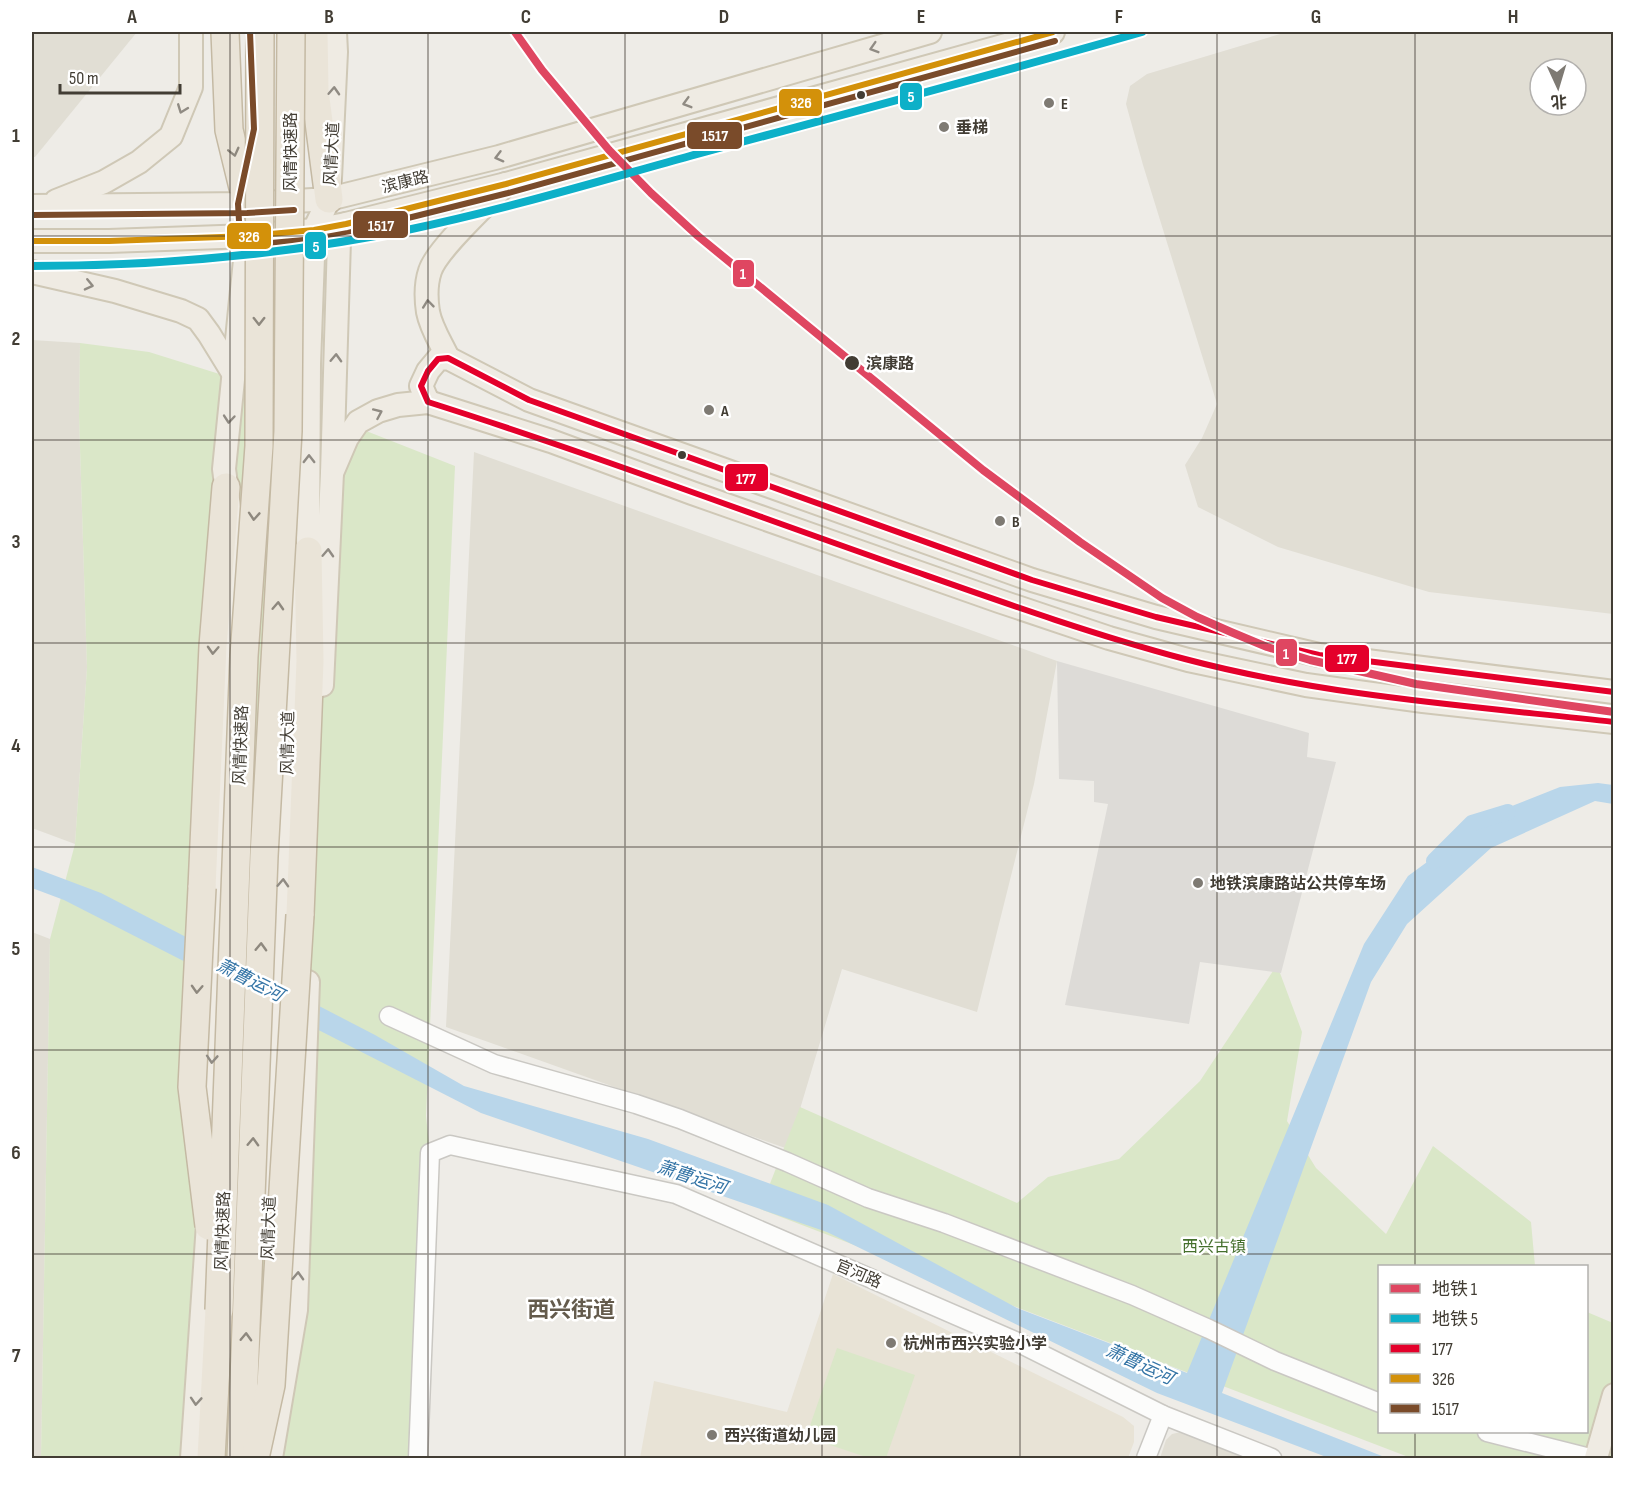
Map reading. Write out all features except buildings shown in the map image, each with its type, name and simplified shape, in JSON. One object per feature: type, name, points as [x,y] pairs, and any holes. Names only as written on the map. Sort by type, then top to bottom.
[{"type":"highway","points":[[225,32],[229,130],[247,204]]},
{"type":"highway","name":"风情快速路","points":[[211,1458],[219,1310],[243,667],[259,446],[259,32]]},
{"type":"highway","name":"风情快速路","points":[[241,1458],[264,856],[288,431],[291,32]]},
{"type":"highway","points":[[314,32],[315,91],[329,199]]},
{"type":"highway","points":[[219,1310],[192,1087],[210,894],[213,646],[226,487]]},
{"type":"highway","points":[[256,1458],[271,1385],[300,915],[310,661],[308,551]]},
{"type":"main road","points":[[37,206],[104,182],[139,162],[171,136],[190,87],[190,32]]},
{"type":"main road","points":[[226,487],[224,469],[249,236],[247,204],[263,130],[259,32]]},
{"type":"main road","points":[[291,32],[301,201],[314,230]]},
{"type":"main road","name":"风情大道","points":[[256,1458],[256,1408],[264,1352],[268,1212],[279,1028],[289,662],[308,551],[309,364],[314,230],[329,199],[335,32]]},
{"type":"main road","name":"滨康路","points":[[37,206],[247,204],[329,199],[499,157],[930,32]]},
{"type":"main road","name":"滨康路","points":[[32,241],[249,236],[314,230],[346,224],[506,184],[1053,32]]},
{"type":"main road","points":[[448,358],[433,329],[428,312],[427,291],[430,269],[448,244],[506,184]]},
{"type":"main road","points":[[271,1458],[296,1310],[332,473],[339,240],[346,224]]},
{"type":"main road","points":[[32,272],[115,291],[181,311],[198,319],[233,373]]},
{"type":"main road","points":[[428,402],[421,386],[424,379],[438,359],[448,358],[530,400],[1032,580],[1156,617],[1319,655],[1614,692]]},
{"type":"main road","points":[[332,473],[346,438],[358,422],[378,411],[398,405],[428,402],[551,441],[999,601],[1109,638],[1176,657],[1306,685],[1423,701],[1614,722]]},
{"type":"main road","points":[[192,1458],[210,1192],[210,1084],[216,1001],[210,894]]},
{"type":"main road","points":[[1596,1458],[1614,1395]]},
{"type":"street","points":[[388,1016],[494,1064],[636,1104],[680,1119],[787,1162],[868,1198],[944,1223],[1132,1295],[1275,1361],[1378,1402]]},
{"type":"street","name":"官河路","points":[[418,1458],[430,1153],[450,1145],[676,1194],[1015,1341],[1163,1415],[1272,1458]]},
{"type":"street","points":[[1146,1458],[1163,1415]]},
{"type":"street","points":[[1495,1433],[1590,1458]]},
{"type":"shaded area","points":[[32,32],[137,32],[35,157],[32,157]]},
{"type":"shaded area","points":[[1287,32],[1613,32],[1613,614],[1429,592],[1278,547],[1198,507],[1185,465],[1202,438],[1217,404],[1126,104],[1130,86],[1147,74]]},
{"type":"shaded area","points":[[32,340],[80,343],[79,416],[87,668],[75,844],[32,828]]},
{"type":"shaded area","points":[[474,452],[1057,661],[1034,784],[977,1012],[842,969],[788,1149],[446,1027]]},
{"type":"shaded area","name":"地铁滨康路站公共停车场","points":[[1057,661],[1309,733],[1307,757],[1336,762],[1281,973],[1200,962],[1189,1024],[1065,1005],[1108,804],[1094,802],[1094,781],[1059,779]]},
{"type":"shaded area","points":[[32,932],[50,939],[41,1458],[32,1458]]},
{"type":"shaded area","name":"杭州市西兴实验小学","points":[[833,1274],[1123,1417],[1134,1426],[1134,1442],[1128,1458],[640,1458],[654,1381],[787,1412]]},
{"type":"shaded area","points":[[1185,1431],[1255,1458],[1160,1458],[1166,1440],[1172,1434]]},
{"type":"green space","points":[[80,343],[149,352],[229,377],[455,466],[426,1116],[430,1153],[418,1458],[41,1458],[50,939],[75,844],[87,668],[79,416]]},
{"type":"green space","name":"西兴古镇","points":[[1277,965],[1302,1032],[1287,1121],[1316,1168],[1386,1234],[1433,1146],[1531,1222],[1535,1265],[1378,1265],[1378,1433],[1588,1433],[1588,1312],[1613,1323],[1613,1458],[1411,1458],[760,1209],[800,1107],[1017,1203],[1048,1177],[1119,1159],[1200,1081]]},
{"type":"green space","points":[[837,1348],[915,1375],[886,1458],[869,1458],[806,1437]]},
{"type":"water","name":"萧曹运河","points":[[1598,783],[1613,785],[1613,804],[1595,801],[1491,848],[1407,924],[1371,982],[1222,1393],[1387,1458],[1329,1458],[1157,1393],[827,1232],[481,1113],[64,900],[32,888],[32,867],[101,893],[375,1035],[464,1086],[648,1139],[828,1205],[1017,1308],[1187,1373],[1364,944],[1408,876],[1494,813],[1560,787]]},
{"type":"waterway","points":[[1434,861],[1472,823],[1508,812]]},
{"type":"metro line","name":"1","points":[[515,32],[542,70],[609,150],[698,236],[983,470],[1080,542],[1162,598],[1231,632],[1267,647],[1310,660],[1416,684],[1614,712]]},
{"type":"metro line","name":"5","points":[[32,266],[126,264],[220,257],[314,246],[407,230],[549,195],[1142,32]]},
{"type":"transit line","name":"1517","points":[[250,32],[254,129],[238,204],[240,238],[249,245],[315,239],[348,233],[508,193],[1055,41]]},
{"type":"transit line","name":"326","points":[[32,241],[249,236],[314,230],[346,224],[506,184],[1053,32]]},
{"type":"transit line","name":"1517","points":[[32,215],[247,213],[294,210]]},
{"type":"transit line","name":"177","points":[[1614,692],[1319,655],[1156,617],[1032,580],[529,400],[448,358],[438,359],[428,371],[421,386],[428,402],[608,462],[1011,605],[1185,659],[1237,672],[1344,691],[1614,722]]},
{"type":"place","name":"E","points":[[1049,103]]},
{"type":"place","name":"垂梯","points":[[944,127]]},
{"type":"place","name":"滨康路","points":[[852,363]]},
{"type":"place","name":"A","points":[[709,410]]},
{"type":"place","name":"B","points":[[1000,521]]},
{"type":"place","name":"地铁滨康路站公共停车场","points":[[1198,883]]},
{"type":"place","name":"杭州市西兴实验小学","points":[[891,1343]]},
{"type":"place","name":"西兴街道幼儿园","points":[[712,1435]]},
{"type":"district","name":"西兴街道","points":[[571,1309]]}]
